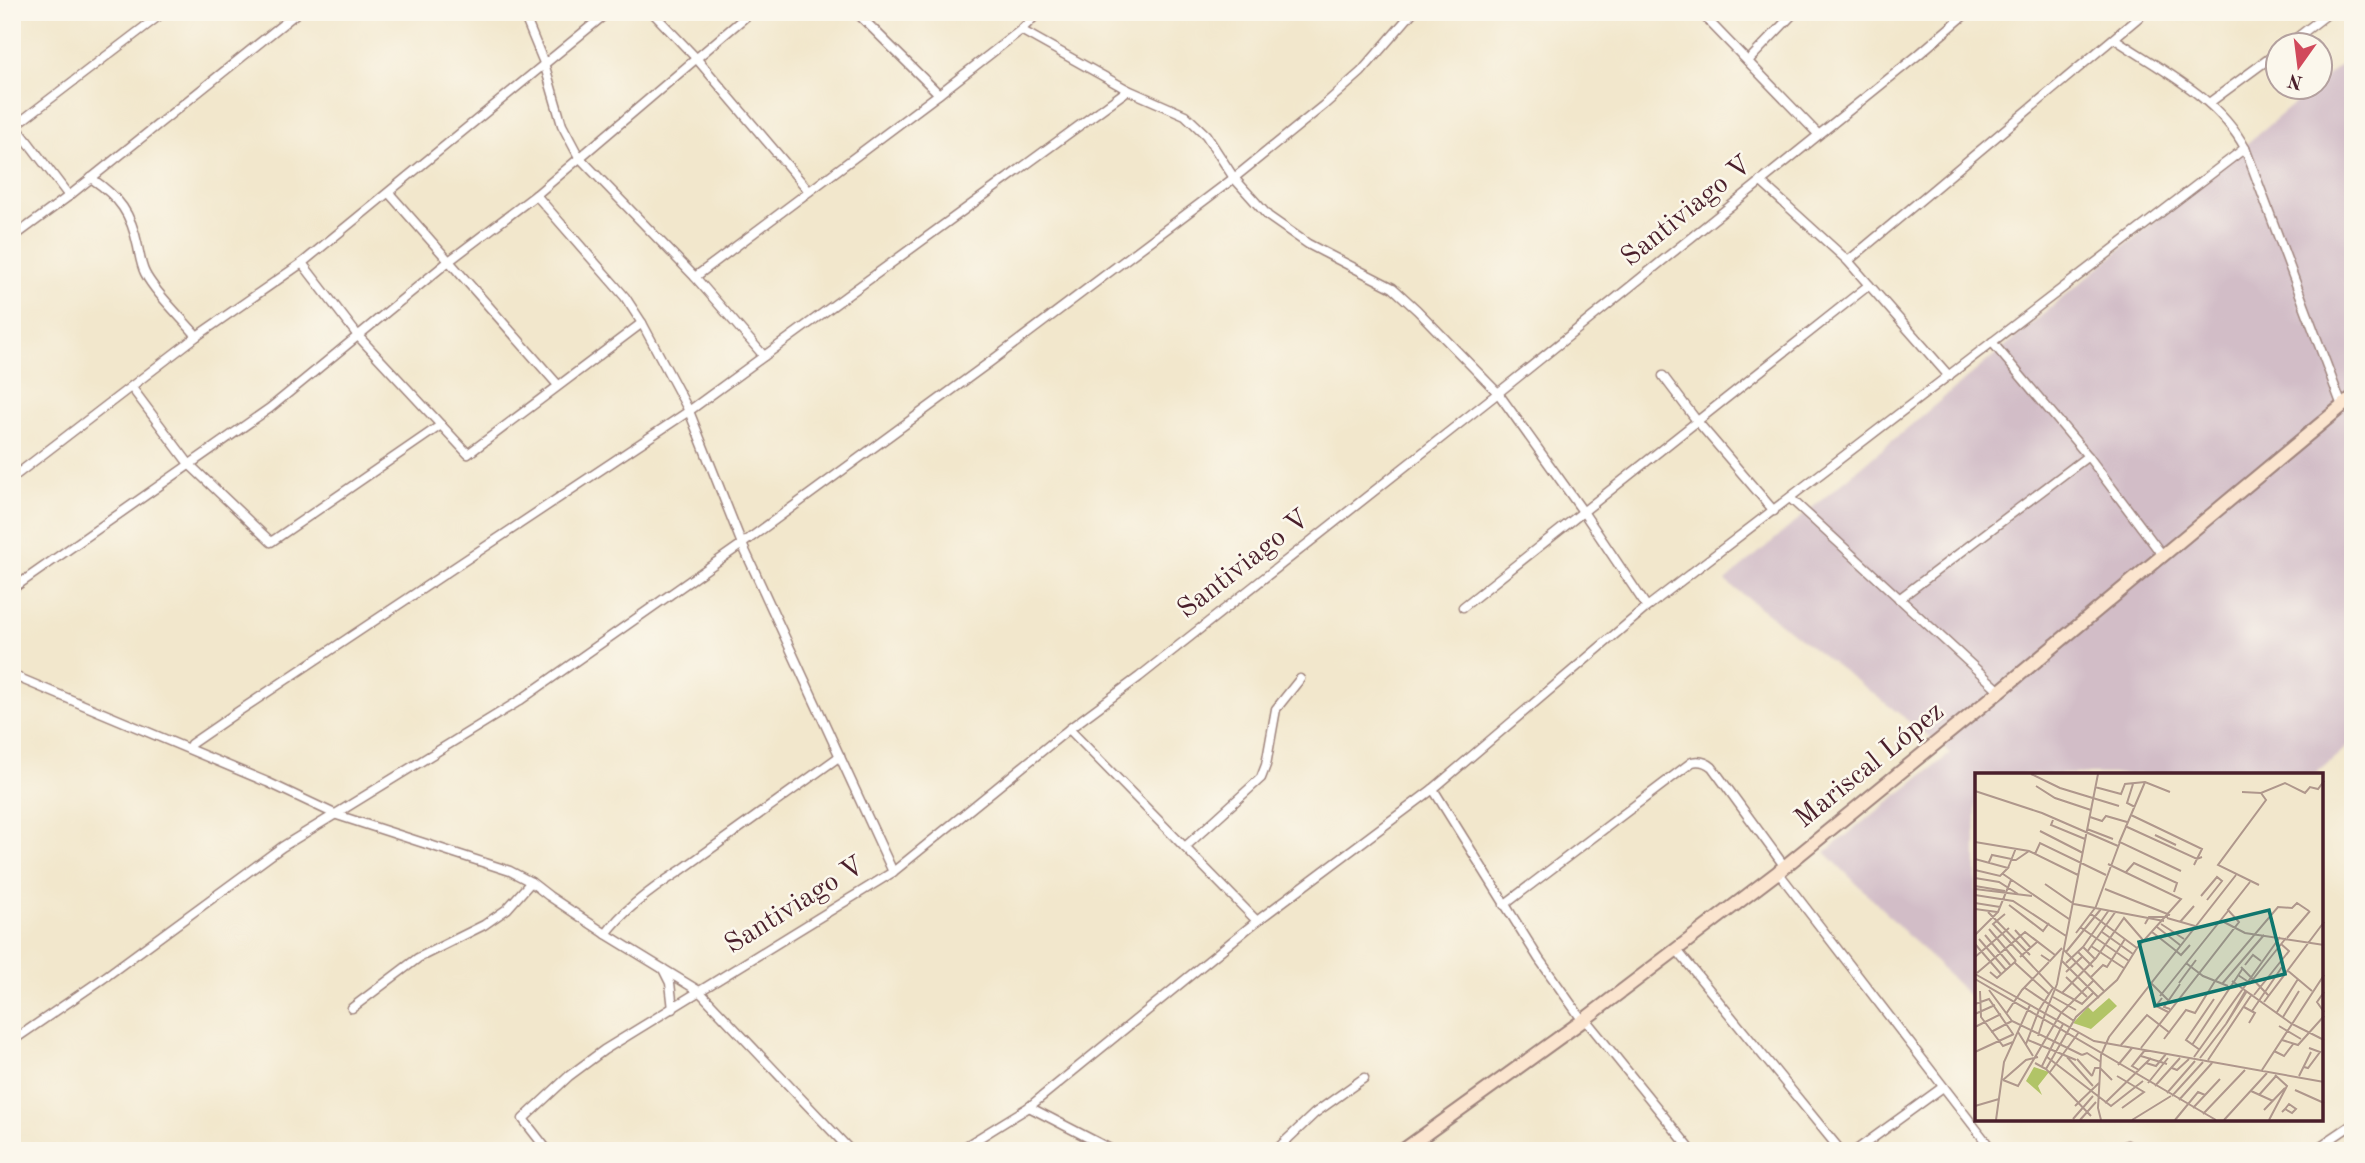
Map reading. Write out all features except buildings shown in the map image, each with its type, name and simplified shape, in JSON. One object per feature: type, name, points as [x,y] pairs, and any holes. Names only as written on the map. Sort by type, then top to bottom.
[{"type":"street","points":[[69,196],[14,123],[164,12]]},
{"type":"street","points":[[12,238],[92,178],[298,12]]},
{"type":"street","points":[[523,12],[544,63],[562,125],[579,158],[695,277],[764,356]]},
{"type":"street","points":[[12,478],[197,336],[302,263],[608,12]]},
{"type":"street","points":[[652,12],[696,58],[809,191]]},
{"type":"street","points":[[14,585],[270,408],[449,261],[536,195],[751,12]]},
{"type":"street","points":[[856,12],[939,94]]},
{"type":"street","points":[[695,277],[939,94],[1021,30],[1039,12]]},
{"type":"street","points":[[12,1041],[102,980],[282,847],[519,701],[742,544],[979,371],[1234,178],[1361,72],[1413,12]]},
{"type":"street","points":[[1700,12],[1818,134]]},
{"type":"street","points":[[1748,61],[1795,12]]},
{"type":"street","name":"Santiviago V","points":[[548,1151],[523,1119],[569,1076],[604,1050],[893,872],[1069,729],[1139,677],[1498,393],[1969,12]]},
{"type":"street","points":[[1848,261],[2145,12]]},
{"type":"street","points":[[2304,32],[2330,12]]},
{"type":"street","points":[[1021,30],[1128,90],[1185,115],[1206,135],[1234,178],[1268,216],[1308,244],[1393,288],[1498,393],[1647,607]]},
{"type":"street","points":[[2115,39],[2209,103],[2235,130],[2245,148],[2342,406]]},
{"type":"street","points":[[2209,103],[2264,62]]},
{"type":"street","points":[[189,748],[236,713],[689,411],[1128,90]]},
{"type":"street","points":[[958,1151],[1028,1107],[1257,921],[1433,789],[1647,607],[2245,148]]},
{"type":"street","points":[[92,178],[116,197],[124,208],[131,219],[146,276],[197,336]]},
{"type":"street","points":[[1760,181],[1848,261],[1949,376]]},
{"type":"street","points":[[388,193],[558,385]]},
{"type":"street","points":[[536,195],[619,289],[642,323],[689,411],[742,544],[893,872]]},
{"type":"street","points":[[302,263],[359,337],[468,454],[642,323]]},
{"type":"street","points":[[1463,607],[1869,285]]},
{"type":"street","points":[[1992,342],[2088,456],[2163,556]]},
{"type":"street","points":[[1663,376],[1697,421],[1774,510]]},
{"type":"street","points":[[132,388],[190,464],[271,542],[441,425]]},
{"type":"street","name":"Mariscal López","points":[[1402,1151],[1584,1020],[1782,870],[2353,397]]},
{"type":"street","points":[[1899,599],[2088,456]]},
{"type":"street","points":[[1790,498],[2000,691]]},
{"type":"street","points":[[12,676],[189,748],[337,815],[510,871],[531,882],[606,934],[699,991],[852,1151]]},
{"type":"street","points":[[1185,847],[1261,778],[1266,765],[1276,709],[1300,679]]},
{"type":"street","points":[[1069,729],[1257,921]]},
{"type":"street","points":[[606,934],[613,924],[653,888],[840,756]]},
{"type":"street","points":[[1504,905],[1692,762],[1704,762],[1712,767],[1782,870],[1993,1151]]},
{"type":"street","points":[[1433,789],[1539,959],[1584,1020],[1692,1151]]},
{"type":"street","points":[[352,1008],[418,958],[484,925],[507,909],[531,882]]},
{"type":"street","points":[[1676,949],[1841,1151]]},
{"type":"street","points":[[663,968],[670,983],[673,1009]]},
{"type":"street","points":[[1275,1151],[1315,1113],[1364,1078]]},
{"type":"street","points":[[1855,1151],[1943,1087]]},
{"type":"street","points":[[1028,1107],[1114,1151]]},
{"type":"street","points":[[2313,1151],[2353,1124]]},
{"type":"shaded area","points":[[2353,54],[2353,742],[2316,773],[1975,773],[1975,1002],[1825,852],[1951,753],[1725,581],[2296,102],[2334,102],[2334,70]]}]
